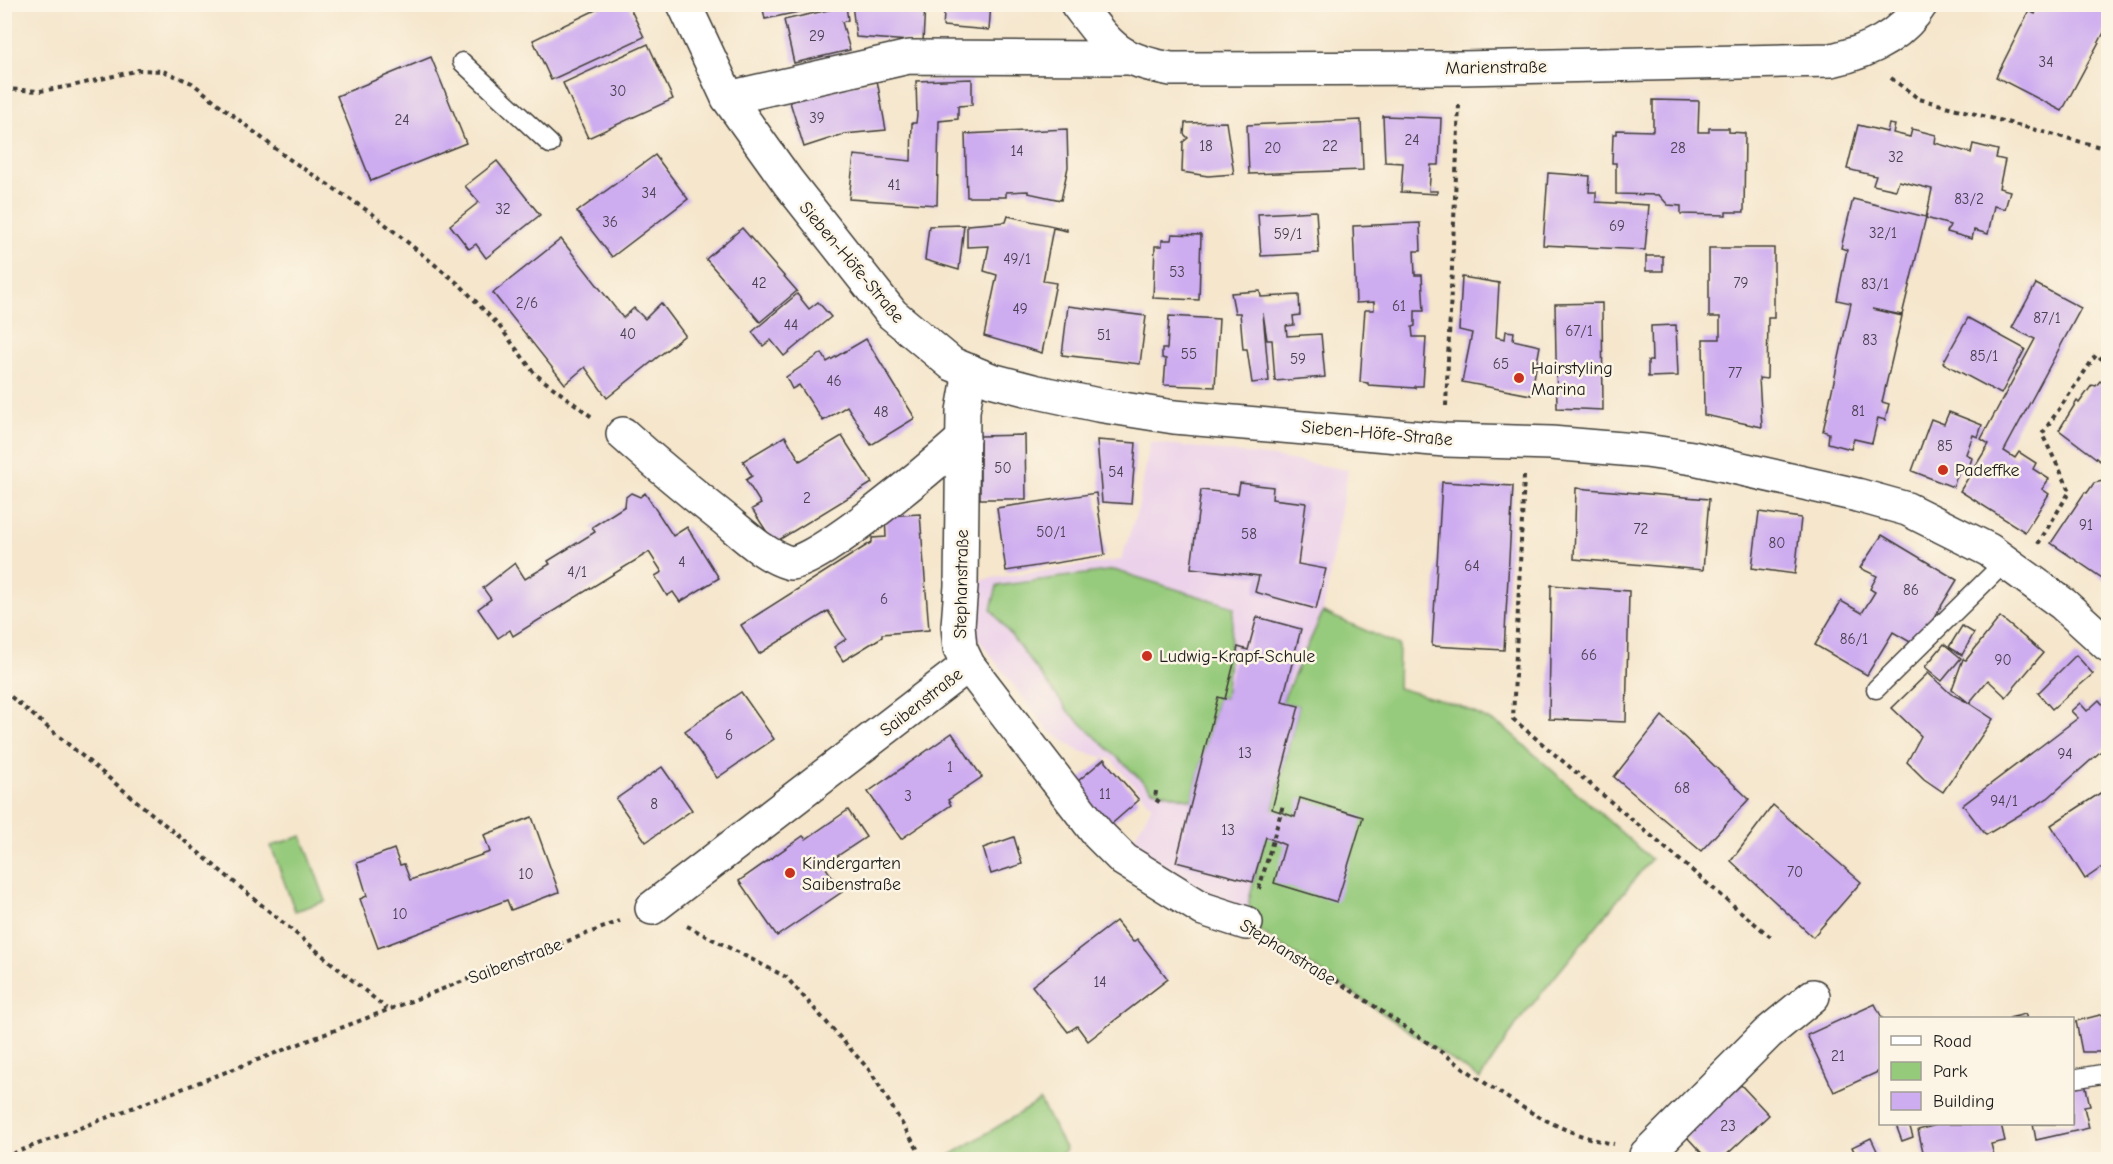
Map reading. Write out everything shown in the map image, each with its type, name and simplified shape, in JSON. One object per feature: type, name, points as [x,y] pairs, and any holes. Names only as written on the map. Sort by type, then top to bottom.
[{"type":"street","name":"Sieben-Höfe-Straße","points":[[684,4],[728,98],[788,182],[892,314],[952,364],[1033,391],[1098,405],[1174,417],[1445,440],[1551,443],[1646,451],[1722,464],[1857,495],[1906,509],[1979,545],[2063,604],[2109,645]]},
{"type":"street","name":"Marienstraße","points":[[1077,4],[1110,47],[1126,58],[1171,69],[1460,68],[1832,60],[1859,54],[1887,39],[1921,4]]},
{"type":"street","points":[[728,98],[909,57],[1126,58]]},
{"type":"street","name":"Stephanstraße","points":[[970,371],[963,411],[962,586],[958,626],[960,648],[968,665],[1092,827],[1124,860],[1203,909],[1248,924]]},
{"type":"street","points":[[623,434],[689,492],[754,543],[769,554],[790,563],[814,555],[924,473],[963,439]]},
{"type":"street","name":"Saibenstraße","points":[[652,908],[968,665]]},
{"type":"street","points":[[1649,1157],[1768,1033],[1813,996]]},
{"type":"lane","points":[[462,62],[550,144]]},
{"type":"lane","points":[[1876,689],[2012,567]]},
{"type":"lane","points":[[2074,1079],[2109,1073]]},
{"type":"path","points":[[1859,54],[1918,99],[2109,149]]},
{"type":"path","points":[[1445,440],[1460,68]]},
{"type":"path","points":[[4,89],[40,91],[139,70],[163,71],[192,83],[286,157],[374,215],[461,286],[500,327],[535,374],[591,417],[623,434]]},
{"type":"path","points":[[2012,567],[2070,492],[2042,434],[2096,355],[2109,363]]},
{"type":"path","points":[[1524,480],[1514,719],[1773,939]]},
{"type":"path","points":[[4,691],[388,1010]]},
{"type":"path","points":[[1156,791],[1155,799],[1161,804]]},
{"type":"path","points":[[1248,924],[1283,805]]},
{"type":"path","points":[[652,908],[786,977],[871,1072],[924,1160]]},
{"type":"path","name":"Saibenstraße","points":[[4,1157],[652,908]]},
{"type":"path","name":"Stephanstraße","points":[[1248,924],[1516,1103],[1560,1128],[1593,1141],[1624,1146],[1649,1157]]},
{"type":"shaded area","name":"Ludwig-Krapf-Schule","points":[[1150,442],[1273,457],[1348,470],[1323,612],[1282,701],[1299,706],[1249,900],[1250,913],[1182,890],[1128,848],[1152,806],[1111,759],[1079,751],[1047,729],[972,631],[971,584],[986,579],[1121,560],[1138,508]]},
{"type":"green space","points":[[1114,570],[1234,607],[1225,699],[1218,697],[1192,800],[1152,790],[1068,711],[991,609],[997,586]]},
{"type":"green space","points":[[1323,612],[1399,645],[1398,688],[1460,706],[1505,728],[1651,859],[1518,1022],[1480,1079],[1250,924],[1249,900],[1299,706],[1282,702]]},
{"type":"green space","points":[[302,836],[326,901],[295,911],[271,846]]},
{"type":"green space","points":[[1040,1101],[1066,1150],[1054,1159],[944,1159]]},
{"type":"building","points":[[608,4],[628,4],[644,37],[551,80],[533,40]]},
{"type":"building","points":[[762,4],[812,4],[813,9],[765,19]]},
{"type":"building","points":[[852,4],[925,4],[923,42],[856,37]]},
{"type":"building","points":[[945,4],[991,4],[989,30],[943,26]]},
{"type":"building","points":[[2040,4],[2108,4],[2108,25],[2062,111],[1996,77],[2029,11],[2035,14]]},
{"type":"building","points":[[846,6],[848,20],[842,22],[850,50],[794,63],[784,20]]},
{"type":"building","points":[[648,44],[673,99],[588,138],[563,83]]},
{"type":"building","points":[[431,57],[466,143],[371,181],[337,96]]},
{"type":"building","points":[[972,79],[972,105],[958,106],[958,119],[939,121],[937,205],[849,199],[854,155],[911,161],[912,123],[916,123],[917,114],[916,81]]},
{"type":"building","points":[[877,80],[886,130],[844,134],[804,147],[790,102],[830,90]]},
{"type":"building","points":[[1653,100],[1699,101],[1698,132],[1709,132],[1709,128],[1729,128],[1729,132],[1745,133],[1744,212],[1726,212],[1726,215],[1681,214],[1681,206],[1668,205],[1659,195],[1616,194],[1616,163],[1612,163],[1613,134],[1617,134],[1617,130],[1653,131]]},
{"type":"building","points":[[1383,116],[1441,118],[1439,165],[1431,165],[1429,191],[1437,191],[1437,194],[1401,192],[1403,163],[1385,162]]},
{"type":"building","points":[[1361,120],[1363,170],[1249,174],[1247,125]]},
{"type":"building","points":[[1226,122],[1234,174],[1208,176],[1182,172],[1183,142],[1188,138],[1184,134],[1185,123]]},
{"type":"building","points":[[1889,124],[1895,125],[1893,133],[1910,137],[1912,129],[1936,135],[1935,143],[1971,153],[1973,144],[1998,150],[1996,158],[2005,160],[1999,188],[2010,191],[2005,209],[1994,206],[1988,234],[1974,230],[1972,239],[1947,232],[1950,225],[1926,218],[1932,189],[1899,181],[1896,190],[1873,185],[1876,176],[1847,169],[1858,125],[1887,132]]},
{"type":"building","points":[[1067,129],[1068,167],[1061,200],[1028,193],[1028,191],[1006,192],[1006,197],[967,197],[965,134]]},
{"type":"building","points":[[655,155],[688,199],[612,257],[577,212]]},
{"type":"building","points":[[497,161],[540,215],[486,258],[476,244],[469,249],[450,225],[479,202],[465,186]]},
{"type":"building","points":[[1548,173],[1590,176],[1589,192],[1596,192],[1596,202],[1649,205],[1645,250],[1543,245]]},
{"type":"building","points":[[1853,199],[1926,217],[1902,315],[1872,309],[1902,316],[1882,402],[1889,404],[1885,420],[1878,418],[1872,443],[1854,439],[1851,449],[1828,443],[1829,433],[1823,431],[1851,303],[1837,300],[1847,250],[1841,248]]},
{"type":"building","points":[[1316,211],[1319,253],[1261,256],[1258,214]]},
{"type":"building","points":[[1008,216],[1067,229],[1067,231],[1053,228],[1043,281],[1056,283],[1042,353],[984,336],[997,275],[984,271],[989,246],[967,247],[967,225],[1006,222]]},
{"type":"building","points":[[1420,223],[1421,251],[1414,251],[1415,275],[1422,275],[1424,311],[1415,311],[1415,326],[1412,327],[1413,337],[1426,337],[1423,386],[1415,386],[1415,388],[1368,385],[1368,383],[1360,382],[1364,322],[1365,310],[1374,310],[1374,302],[1356,303],[1353,226]]},
{"type":"building","points":[[964,225],[959,270],[925,260],[929,226]]},
{"type":"building","points":[[742,228],[797,291],[760,322],[706,259]]},
{"type":"building","points":[[1172,234],[1201,235],[1199,300],[1153,298],[1155,246],[1162,246],[1162,240],[1171,240]]},
{"type":"building","points":[[561,239],[623,318],[634,308],[645,319],[661,303],[685,335],[607,398],[585,367],[565,384],[493,293]]},
{"type":"building","points":[[1709,248],[1774,248],[1774,318],[1768,318],[1767,379],[1759,378],[1762,427],[1704,415],[1703,339],[1720,339],[1720,317],[1709,317]]},
{"type":"building","points":[[1646,256],[1663,256],[1663,271],[1646,271]]},
{"type":"building","points":[[1462,277],[1499,283],[1496,337],[1505,339],[1506,331],[1514,332],[1513,340],[1540,346],[1531,395],[1462,382],[1472,333],[1459,330]]},
{"type":"building","points":[[2036,284],[2081,308],[2004,451],[2015,458],[2019,452],[2036,463],[2033,469],[2049,479],[2042,489],[2049,494],[2025,532],[1960,491],[1989,444],[1981,439],[2035,339],[2012,328]]},
{"type":"building","points":[[1260,291],[1261,297],[1299,295],[1300,315],[1293,316],[1294,325],[1286,326],[1287,336],[1321,334],[1325,377],[1275,381],[1272,340],[1267,340],[1263,313],[1269,381],[1252,383],[1247,349],[1243,349],[1240,313],[1235,313],[1231,293]]},
{"type":"building","points":[[797,294],[809,309],[818,302],[831,317],[784,356],[771,340],[763,346],[752,332]]},
{"type":"building","points":[[1602,303],[1603,410],[1557,408],[1555,304]]},
{"type":"building","points":[[1068,306],[1146,316],[1140,364],[1062,355]]},
{"type":"building","points":[[1169,316],[1219,319],[1215,387],[1164,385],[1166,359],[1162,358],[1162,349],[1167,349]]},
{"type":"building","points":[[1968,318],[2025,349],[2001,394],[1943,363]]},
{"type":"building","points":[[1676,325],[1678,376],[1648,377],[1648,361],[1652,361],[1651,326]]},
{"type":"building","points":[[866,339],[915,418],[871,445],[847,406],[823,421],[799,385],[792,389],[786,377],[822,353],[827,362]]},
{"type":"building","points":[[2100,381],[2108,387],[2108,449],[2100,461],[2059,430],[2077,401],[2079,403],[2092,385],[2096,386]]},
{"type":"building","points":[[1949,412],[1982,425],[1978,437],[1973,435],[1966,454],[1972,458],[1967,474],[1959,470],[1953,487],[1912,471],[1931,419],[1944,424]]},
{"type":"building","points":[[1025,435],[1026,499],[980,499],[980,436]]},
{"type":"building","points":[[785,436],[800,461],[842,436],[872,483],[774,543],[752,509],[761,504],[746,480],[752,476],[743,461]]},
{"type":"building","points":[[1097,440],[1136,443],[1131,504],[1102,502]]},
{"type":"building","points":[[2108,480],[2108,582],[2051,543],[2085,492],[2087,493],[2094,483]]},
{"type":"building","points":[[1442,482],[1513,486],[1504,650],[1432,646]]},
{"type":"building","points":[[1240,483],[1273,487],[1272,499],[1306,503],[1298,564],[1326,569],[1316,609],[1255,592],[1259,576],[1191,568],[1201,490],[1238,494]]},
{"type":"building","points":[[1576,488],[1709,499],[1703,570],[1574,559]]},
{"type":"building","points":[[631,493],[640,497],[645,493],[673,536],[687,527],[719,578],[680,602],[673,592],[667,596],[655,576],[662,572],[649,552],[513,636],[510,630],[498,638],[478,609],[491,599],[483,588],[515,563],[525,579],[550,564],[548,561],[595,532],[592,527],[625,506],[626,497]]},
{"type":"building","points":[[1096,493],[1105,555],[1006,571],[997,508]]},
{"type":"building","points":[[1759,512],[1801,518],[1795,574],[1752,568]]},
{"type":"building","points":[[920,514],[929,630],[882,634],[882,637],[843,661],[834,647],[846,639],[828,611],[759,654],[741,625],[872,542],[872,538],[886,537],[885,516]]},
{"type":"building","points":[[1882,535],[1957,580],[1917,646],[1893,632],[1867,675],[1815,645],[1841,601],[1862,613],[1875,592],[1870,589],[1877,576],[1860,568]]},
{"type":"building","points":[[1551,585],[1629,591],[1626,722],[1549,719]]},
{"type":"building","points":[[1257,617],[1301,629],[1282,702],[1299,706],[1272,809],[1295,817],[1300,798],[1363,817],[1337,902],[1274,883],[1285,845],[1266,837],[1253,882],[1176,862],[1218,697],[1225,699],[1238,647],[1248,650]]},
{"type":"building","points":[[2000,617],[2043,653],[2006,697],[1988,680],[1969,703],[1952,689],[1963,659],[1966,660]]},
{"type":"building","points":[[1962,626],[1974,633],[1962,655],[1949,647]]},
{"type":"building","points":[[1944,644],[1961,658],[1942,681],[1925,667]]},
{"type":"building","points":[[2076,655],[2093,674],[2052,709],[2038,693]]},
{"type":"building","points":[[1928,673],[1951,694],[1993,719],[1943,792],[1924,779],[1907,762],[1921,736],[1892,708]]},
{"type":"building","points":[[741,692],[774,739],[717,778],[685,731]]},
{"type":"building","points":[[2099,700],[2108,711],[2108,745],[2048,798],[1986,835],[1963,805],[2078,718],[2071,711],[2080,703],[2087,711]]},
{"type":"building","points":[[1662,716],[1749,799],[1701,851],[1614,777]]},
{"type":"building","points":[[952,733],[982,777],[948,800],[951,805],[901,839],[868,792]]},
{"type":"building","points":[[1104,759],[1139,800],[1107,828],[1071,787]]},
{"type":"building","points":[[662,767],[692,810],[646,842],[616,799]]},
{"type":"building","points":[[2108,788],[2108,863],[2085,879],[2051,825]]},
{"type":"building","points":[[1773,805],[1861,882],[1813,937],[1731,861]]},
{"type":"building","name":"Kindergarten Saibenstraße","points":[[848,810],[866,837],[824,865],[842,892],[777,936],[739,881],[803,836],[806,839]]},
{"type":"building","points":[[532,817],[559,892],[511,910],[507,900],[378,948],[360,899],[367,896],[357,863],[394,849],[400,865],[404,864],[410,880],[490,852],[484,835]]},
{"type":"building","points":[[1014,837],[1022,864],[991,874],[983,848]]},
{"type":"building","points":[[1116,921],[1133,942],[1137,939],[1168,979],[1088,1041],[1077,1026],[1068,1032],[1032,986]]},
{"type":"building","points":[[1875,1004],[1882,1017],[1879,1017],[1879,1071],[1834,1092],[1807,1035]]},
{"type":"building","points":[[2108,1013],[2108,1052],[2082,1052],[2076,1021]]},
{"type":"building","points":[[2085,1083],[2090,1106],[2084,1107],[2089,1128],[2036,1140],[2033,1125],[2074,1125],[2074,1086]]},
{"type":"building","points":[[1741,1085],[1769,1115],[1721,1160],[1708,1160],[1686,1136]]},
{"type":"building","points":[[1896,1125],[1909,1125],[1913,1137],[1902,1141]]},
{"type":"building","points":[[1936,1125],[2001,1125],[2005,1141],[1991,1144],[1995,1159],[1925,1160],[1918,1130]]},
{"type":"building","points":[[1871,1138],[1878,1153],[1866,1160],[1858,1160],[1852,1147]]},
{"type":"place","name":"Hairstyling Marina","points":[[1519,378]]},
{"type":"place","name":"Padeffke","points":[[1943,470]]},
{"type":"place","name":"Ludwig-Krapf-Schule","points":[[1147,656]]},
{"type":"place","name":"Kindergarten Saibenstraße","points":[[790,873]]}]
